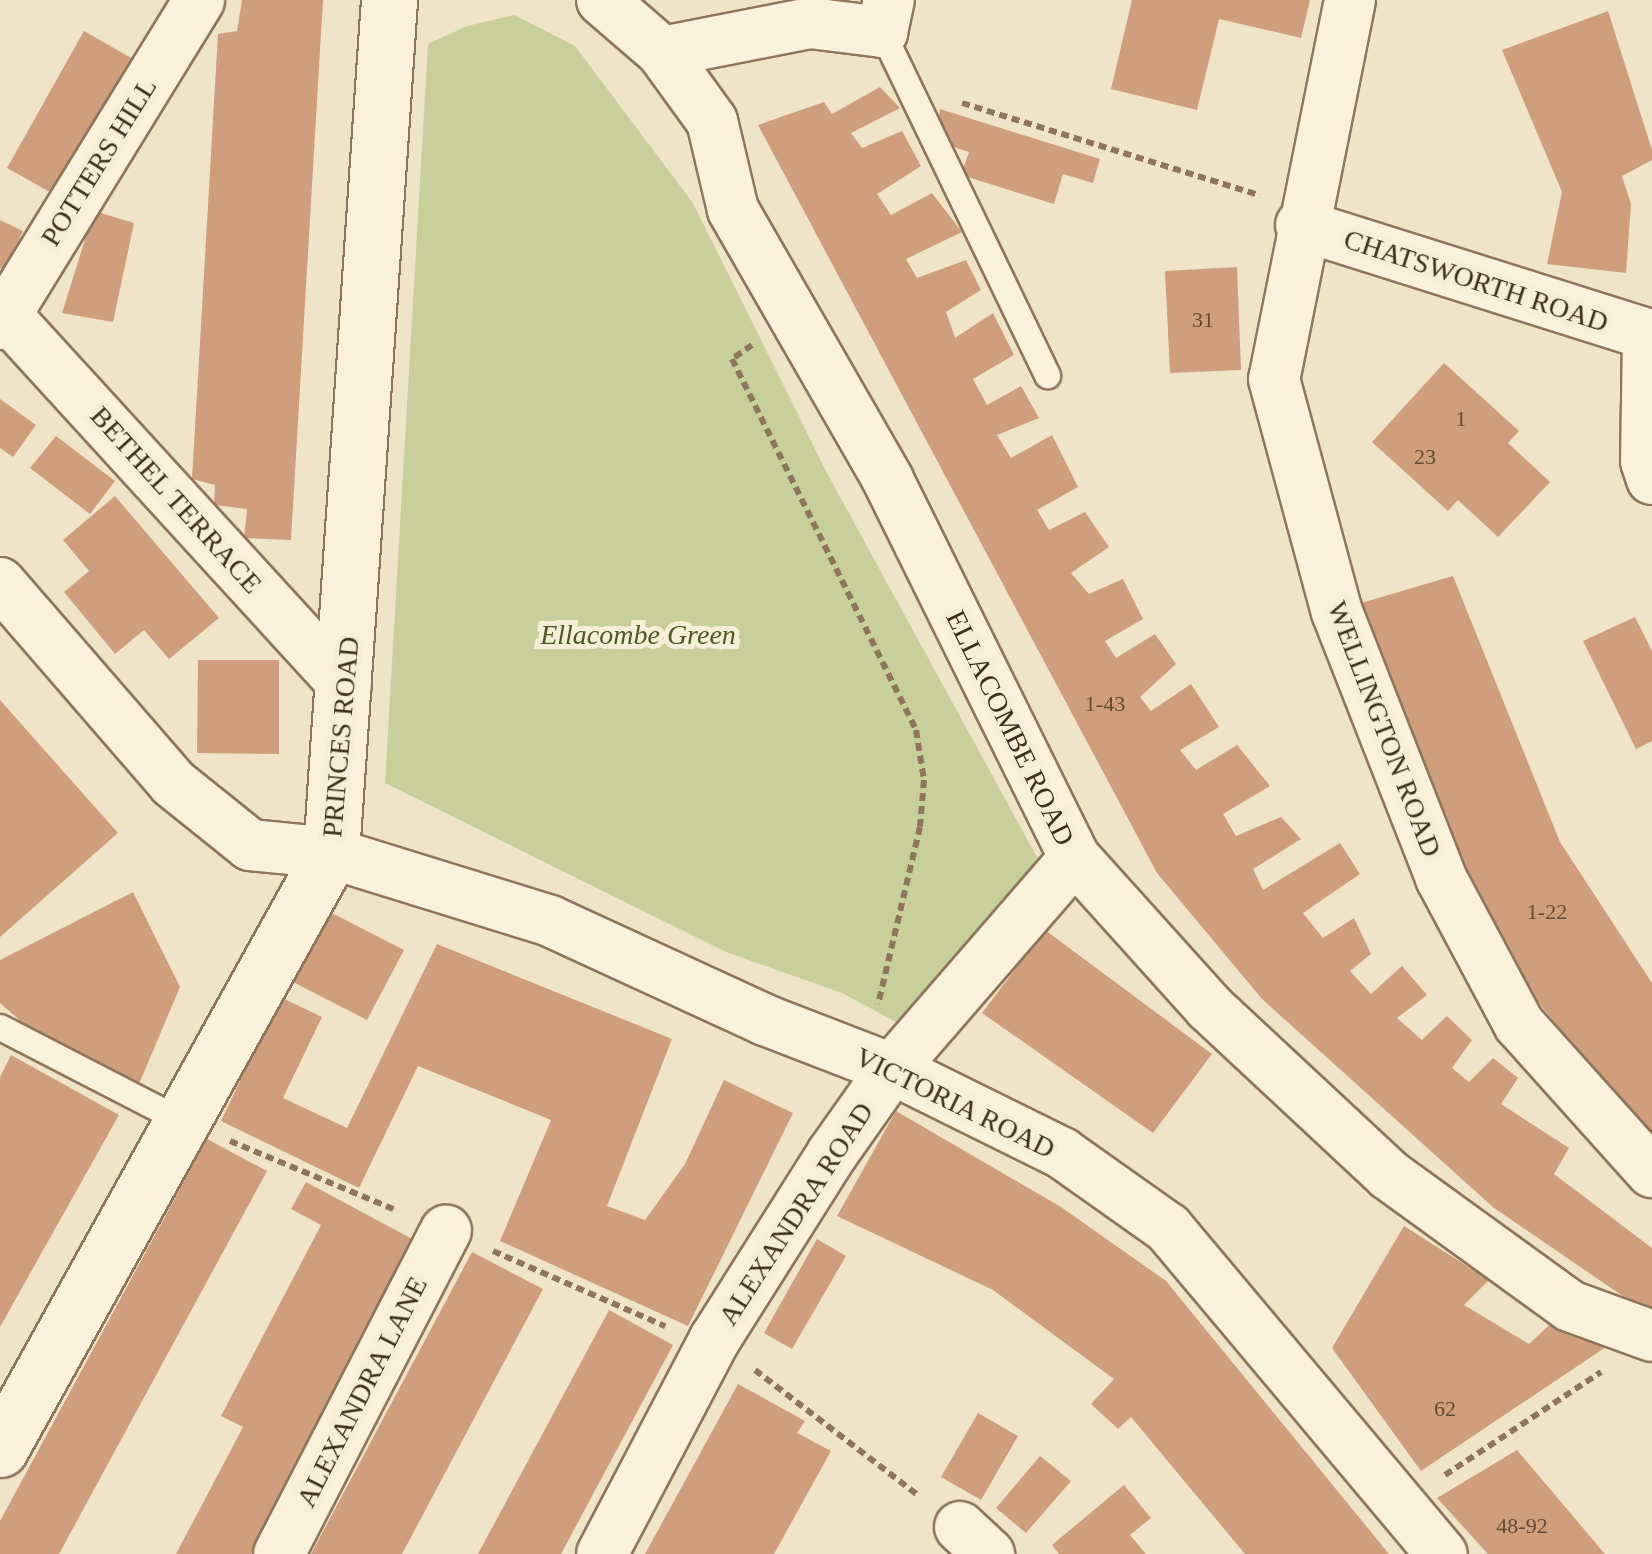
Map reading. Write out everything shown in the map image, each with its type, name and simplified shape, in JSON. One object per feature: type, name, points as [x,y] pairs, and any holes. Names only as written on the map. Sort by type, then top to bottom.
[{"type":"street","name":"POTTERS HILL","points":[[3,319],[199,0]]},
{"type":"street","name":"PRINCES ROAD","points":[[0,1450],[331,854],[346,686],[389,0]]},
{"type":"street","name":"ELLACOMBE ROAD","points":[[602,0],[662,52],[712,121],[733,210],[888,480],[1075,858],[1209,1007],[1388,1175],[1570,1306],[1652,1336]]},
{"type":"street","name":"WELLINGTON ROAD","points":[[1350,0],[1301,225],[1274,379],[1336,612],[1440,878],[1519,1024],[1652,1172]]},
{"type":"street","points":[[662,52],[810,23],[886,16]]},
{"type":"street","name":"CHATSWORTH ROAD","points":[[1301,225],[1650,336]]},
{"type":"street","name":"BETHEL TERRACE","points":[[3,319],[346,686]]},
{"type":"street","points":[[1650,336],[1646,461],[1652,478]]},
{"type":"street","name":"VICTORIA ROAD","points":[[0,583],[174,783],[250,844],[331,854],[550,922],[879,1063],[1062,1153],[1168,1228],[1442,1554]]},
{"type":"street","name":"ALEXANDRA ROAD","points":[[602,1554],[715,1338],[879,1063],[1075,858]]},
{"type":"street","name":"ALEXANDRA LANE","points":[[278,1554],[446,1231]]},
{"type":"lane","points":[[886,16],[903,85],[1047,375]]},
{"type":"lane","points":[[0,1027],[182,1121]]},
{"type":"path","points":[[903,85],[1271,199],[1301,225]]},
{"type":"path","points":[[794,315],[732,359],[889,663],[916,730],[924,780],[920,826],[879,1063]]},
{"type":"path","points":[[715,1338],[975,1540]]},
{"type":"path","points":[[1402,1504],[1605,1369]]},
{"type":"green space","name":"Ellacombe Green","points":[[514,15],[575,46],[693,203],[827,473],[1044,870],[913,1031],[842,993],[726,952],[385,783],[428,44],[467,26]]},
{"type":"building","points":[[242,0],[323,0],[291,540],[244,538],[247,509],[214,505],[215,485],[192,479],[218,34],[237,31]]},
{"type":"building","points":[[1132,0],[1310,0],[1301,38],[1219,19],[1197,110],[1111,89]]},
{"type":"building","points":[[1608,11],[1652,150],[1652,160],[1622,176],[1631,204],[1626,273],[1547,264],[1562,192],[1502,50]]},
{"type":"building","points":[[84,31],[133,59],[55,195],[7,168]]},
{"type":"building","points":[[880,87],[900,108],[851,133],[862,148],[902,131],[921,166],[877,194],[891,215],[932,193],[962,232],[906,259],[917,278],[966,260],[981,290],[946,312],[955,338],[993,313],[1014,355],[973,379],[987,405],[1021,386],[1039,418],[997,435],[1011,458],[1052,435],[1078,487],[1037,510],[1049,530],[1085,512],[1109,547],[1071,573],[1089,594],[1123,579],[1143,619],[1105,641],[1116,658],[1155,634],[1176,664],[1140,697],[1151,711],[1191,684],[1219,727],[1180,750],[1196,770],[1237,745],[1270,786],[1223,814],[1236,836],[1281,817],[1301,839],[1253,869],[1263,890],[1340,843],[1360,874],[1303,913],[1323,938],[1354,918],[1371,954],[1350,971],[1371,994],[1402,966],[1427,995],[1397,1018],[1422,1040],[1447,1016],[1472,1040],[1452,1068],[1469,1082],[1493,1058],[1518,1078],[1501,1104],[1569,1148],[1554,1174],[1652,1248],[1652,1316],[1494,1208],[1262,999],[1157,873],[758,125],[824,102],[832,114]]},
{"type":"building","points":[[940,109],[1100,159],[1093,183],[1063,174],[1054,204],[961,175],[969,152],[935,141]]},
{"type":"building","points":[[94,211],[134,223],[113,322],[62,313]]},
{"type":"building","points":[[0,220],[23,231],[5,270],[0,268]]},
{"type":"building","points":[[1237,267],[1241,370],[1170,373],[1165,271]]},
{"type":"building","points":[[1444,363],[1519,431],[1508,443],[1550,482],[1498,537],[1458,500],[1448,511],[1372,442]]},
{"type":"building","points":[[0,399],[36,425],[13,457],[0,448]]},
{"type":"building","points":[[56,436],[115,481],[90,514],[30,468]]},
{"type":"building","points":[[115,496],[219,618],[169,659],[144,630],[115,654],[64,592],[89,571],[63,540]]},
{"type":"building","points":[[1453,576],[1560,842],[1652,983],[1652,1139],[1533,996],[1440,821],[1361,603]]},
{"type":"building","points":[[1635,617],[1652,651],[1652,741],[1636,749],[1583,641]]},
{"type":"building","points":[[198,660],[279,660],[279,754],[197,753]]},
{"type":"building","points":[[0,700],[118,833],[0,937]]},
{"type":"building","points":[[133,892],[180,987],[139,1084],[33,1032],[0,1003],[0,960]]},
{"type":"building","points":[[330,912],[404,950],[367,1020],[293,982]]},
{"type":"building","points":[[1045,930],[1212,1054],[1153,1133],[982,1013]]},
{"type":"building","points":[[437,944],[672,1039],[607,1206],[645,1220],[685,1164],[724,1080],[793,1113],[688,1326],[500,1241],[551,1120],[418,1066],[359,1188],[221,1121],[280,997],[322,1017],[283,1098],[347,1128]]},
{"type":"building","points":[[11,1055],[119,1115],[0,1327],[0,1077]]},
{"type":"building","points":[[896,1111],[1061,1207],[1166,1281],[1389,1554],[1245,1554],[1131,1417],[1118,1429],[1091,1404],[1114,1379],[993,1290],[837,1216]]},
{"type":"building","points":[[207,1139],[267,1171],[59,1554],[0,1554],[0,1521]]},
{"type":"building","points":[[306,1182],[416,1241],[251,1554],[176,1554],[243,1427],[221,1416],[321,1225],[291,1209]]},
{"type":"building","points":[[1404,1226],[1489,1280],[1464,1305],[1529,1344],[1563,1312],[1606,1347],[1421,1471],[1332,1348]]},
{"type":"building","points":[[817,1239],[846,1256],[792,1349],[764,1333]]},
{"type":"building","points":[[472,1252],[543,1289],[402,1554],[311,1554]]},
{"type":"building","points":[[609,1310],[673,1345],[561,1554],[478,1554]]},
{"type":"building","points":[[738,1384],[805,1421],[797,1433],[831,1451],[774,1554],[645,1554]]},
{"type":"building","points":[[978,1413],[1018,1436],[981,1500],[941,1477]]},
{"type":"building","points":[[1517,1450],[1605,1554],[1488,1554],[1437,1498]]},
{"type":"building","points":[[1040,1456],[1071,1481],[1026,1533],[996,1508]]},
{"type":"building","points":[[1124,1485],[1151,1518],[1130,1535],[1146,1554],[1059,1554],[1052,1545]]}]
